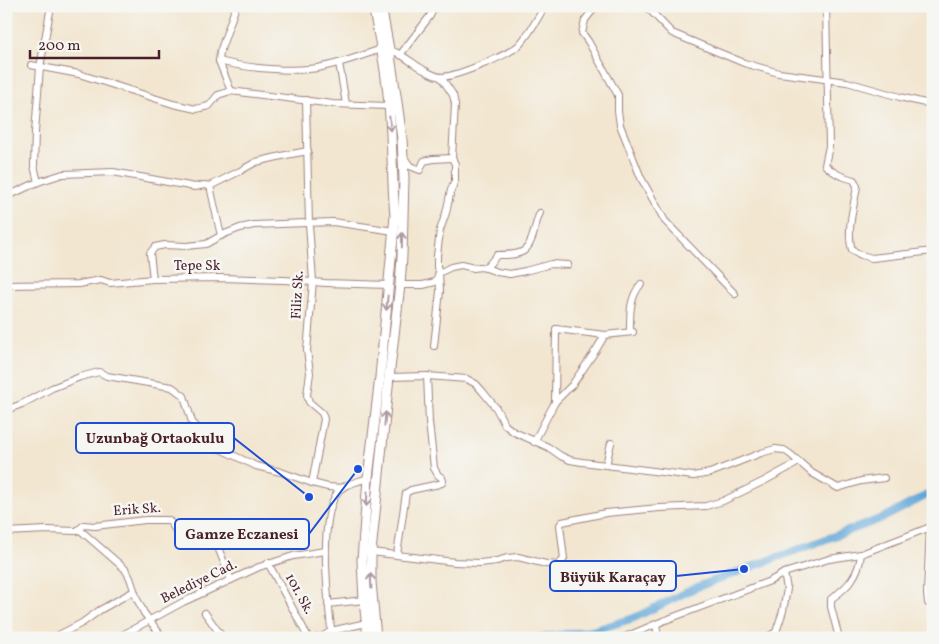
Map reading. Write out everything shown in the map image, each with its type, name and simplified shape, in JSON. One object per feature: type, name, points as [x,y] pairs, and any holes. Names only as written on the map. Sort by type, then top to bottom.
[{"type":"highway","points":[[372,635],[371,552],[400,284],[404,178],[398,102],[385,49],[380,40],[373,6]]},
{"type":"highway","points":[[372,635],[366,623],[362,560],[368,478],[380,377],[395,216],[381,6]]},
{"type":"street","points":[[38,182],[34,166],[34,132],[40,67],[51,6]]},
{"type":"street","points":[[231,91],[219,61],[220,52],[236,6]]},
{"type":"street","points":[[400,55],[430,16],[435,6]]},
{"type":"street","points":[[219,61],[231,64],[306,70],[321,68],[385,49],[395,51],[424,70],[441,77],[457,74],[501,56],[519,45],[545,6]]},
{"type":"street","points":[[596,6],[585,20],[582,33],[618,96],[620,125],[641,178],[664,221],[734,294]]},
{"type":"street","points":[[646,6],[672,33],[744,63],[779,73],[848,82],[933,105]]},
{"type":"street","points":[[826,6],[828,146],[825,165],[832,172],[854,180],[857,186],[851,222],[850,240],[852,250],[872,258],[933,251]]},
{"type":"street","points":[[339,63],[346,104]]},
{"type":"street","points":[[31,65],[79,74],[174,104],[196,109],[209,106],[218,95],[231,91],[333,104],[388,106]]},
{"type":"street","points":[[434,346],[440,291],[437,256],[440,230],[455,181],[455,164],[452,158],[455,104],[453,95],[441,77]]},
{"type":"street","name":"Filiz Sk.","points":[[306,100],[309,224],[313,281],[307,350],[310,373],[307,395],[309,402],[322,414],[324,419],[312,483]]},
{"type":"street","points":[[6,196],[38,182],[63,174],[113,172],[195,187],[210,186],[256,162],[308,151]]},
{"type":"street","points":[[403,156],[410,166],[420,170],[424,161],[452,158]]},
{"type":"street","points":[[210,186],[221,236]]},
{"type":"street","points":[[486,268],[497,254],[514,255],[521,253],[527,248],[532,240],[540,213]]},
{"type":"street","points":[[153,279],[150,253],[155,247],[206,244],[240,228],[254,225],[333,222],[394,232]]},
{"type":"street","points":[[400,284],[423,285],[435,282],[439,274],[450,267],[486,268],[510,274],[525,272],[551,264],[568,265]]},
{"type":"street","name":"Tepe Sk","points":[[6,285],[79,284],[101,280],[110,282],[153,279],[238,279],[389,285]]},
{"type":"street","points":[[556,402],[556,329],[605,335],[631,332],[631,305],[635,291],[641,284]]},
{"type":"street","points":[[534,442],[556,402],[572,385],[605,335]]},
{"type":"street","points":[[6,410],[52,388],[99,372],[107,376],[172,387],[184,396],[192,422],[216,447],[256,466],[328,487],[342,488],[368,478]]},
{"type":"street","points":[[397,555],[406,493],[411,490],[442,483],[443,480],[434,468],[427,376]]},
{"type":"street","points":[[389,377],[427,376],[467,379],[476,384],[496,408],[505,425],[514,432],[548,447],[570,460],[693,476],[710,473],[775,449],[784,450],[812,473],[838,488],[861,481],[884,478]]},
{"type":"street","points":[[606,465],[612,443]]},
{"type":"street","points":[[371,552],[455,562],[480,563],[518,557],[558,565],[564,559],[560,525],[562,522],[606,513],[706,506],[723,501],[799,462]]},
{"type":"street","points":[[332,636],[325,551],[329,518],[334,499],[342,488]]},
{"type":"street","name":"Erik Sk.","points":[[6,532],[76,531],[84,525],[95,526],[145,520],[169,520],[179,536],[184,532],[201,543],[215,540],[231,580]]},
{"type":"street","points":[[623,638],[770,581],[784,573],[829,559],[861,554],[932,527],[927,594],[928,602],[933,604]]},
{"type":"street","points":[[79,529],[125,568],[137,599],[149,620],[163,638]]},
{"type":"street","name":"Belediye Cad.","points":[[117,638],[183,602],[268,564],[292,556],[325,551]]},
{"type":"street","points":[[839,638],[831,607],[831,599],[851,581],[860,565],[861,554]]},
{"type":"street","name":"101. Sk.","points":[[268,564],[311,638]]},
{"type":"street","points":[[766,638],[776,632],[778,626],[787,589],[784,573]]},
{"type":"street","points":[[53,638],[82,624],[100,610],[134,591]]},
{"type":"street","points":[[328,604],[364,600]]},
{"type":"street","points":[[205,613],[221,636],[210,638]]},
{"type":"street","points":[[311,638],[332,636],[366,623]]},
{"type":"street","points":[[656,624],[658,638]]},
{"type":"waterway","points":[[537,638],[592,631],[634,618],[697,587],[883,518],[933,492]]},
{"type":"place","name":"Gamze Eczanesi","points":[[358,469]]},
{"type":"place","name":"Uzunbağ Ortaokulu","points":[[309,497]]},
{"type":"place","name":"Büyük Karaçay","points":[[744,569]]}]
